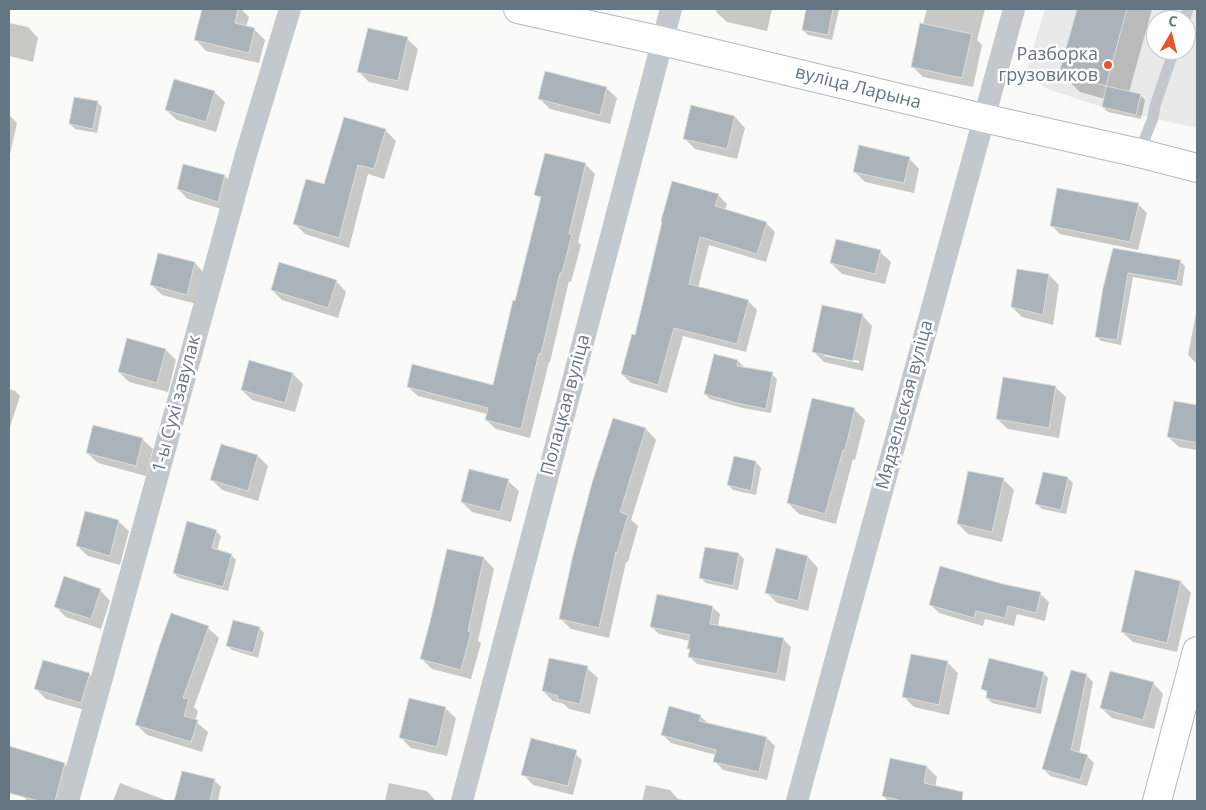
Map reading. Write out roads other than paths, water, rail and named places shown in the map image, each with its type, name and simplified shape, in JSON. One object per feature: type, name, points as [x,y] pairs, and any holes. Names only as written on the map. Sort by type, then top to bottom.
[{"type":"street","name":"1-ы Сухі завулак","points":[[68,801],[248,151],[290,9]]},
{"type":"street","name":"вуліца Ларына","points":[[518,9],[662,41],[1197,168]]},
{"type":"street","name":"Полацкая вуліца","points":[[462,801],[670,9]]},
{"type":"street","name":"Мядзельская вуліца","points":[[797,801],[1014,9]]},
{"type":"street","points":[[1157,801],[1197,650]]},
{"type":"lane","points":[[1139,153],[1153,118],[1155,106],[1171,60]]},
{"type":"place","name":"Разборка грузовиков","points":[[1108,65]]}]
